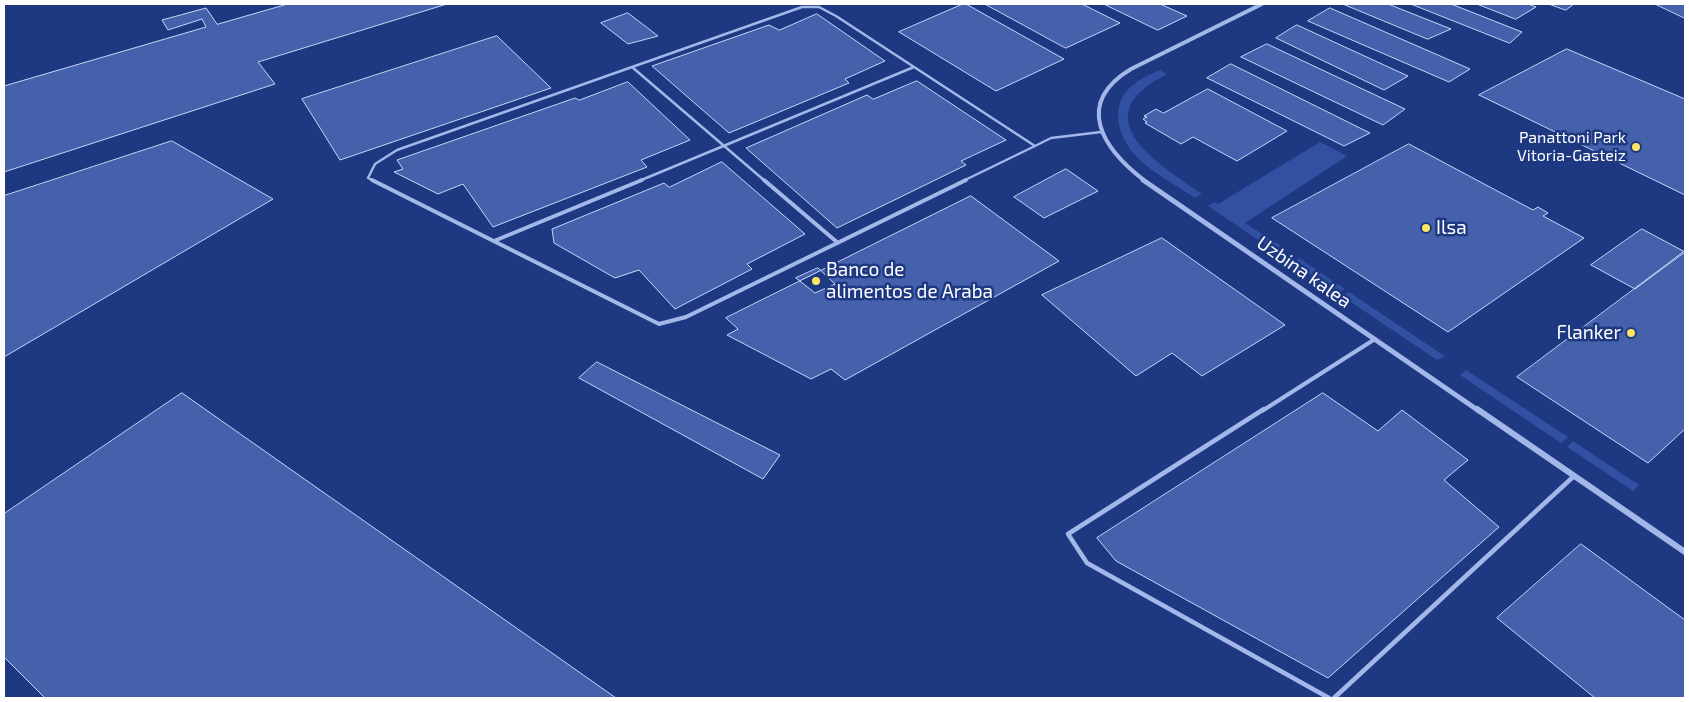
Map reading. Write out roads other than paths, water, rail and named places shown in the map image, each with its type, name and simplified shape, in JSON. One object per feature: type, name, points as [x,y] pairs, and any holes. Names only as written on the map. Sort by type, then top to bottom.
[{"type":"street","name":"Uzbina kalea","points":[[1262,4],[1119,77],[1109,86],[1099,105],[1097,118],[1101,132],[1116,157],[1128,169],[1685,552]]},
{"type":"lane","points":[[1036,146],[819,7],[802,7],[397,150],[378,159],[370,168],[368,178],[659,324],[686,317],[1036,146],[1051,138],[1101,132]]},
{"type":"lane","points":[[632,67],[838,243]]},
{"type":"lane","points":[[494,241],[914,67]]},
{"type":"lane","points":[[1329,698],[1087,563],[1068,534],[1375,339]]},
{"type":"lane","points":[[1334,698],[1574,476]]},
{"type":"place","name":"Panattoni Park Vitoria-Gasteiz","points":[[1636,147]]},
{"type":"place","name":"Ilsa","points":[[1426,228]]},
{"type":"place","name":"Banco de alimentos de Araba","points":[[816,281]]},
{"type":"place","name":"Flanker","points":[[1631,333]]}]
